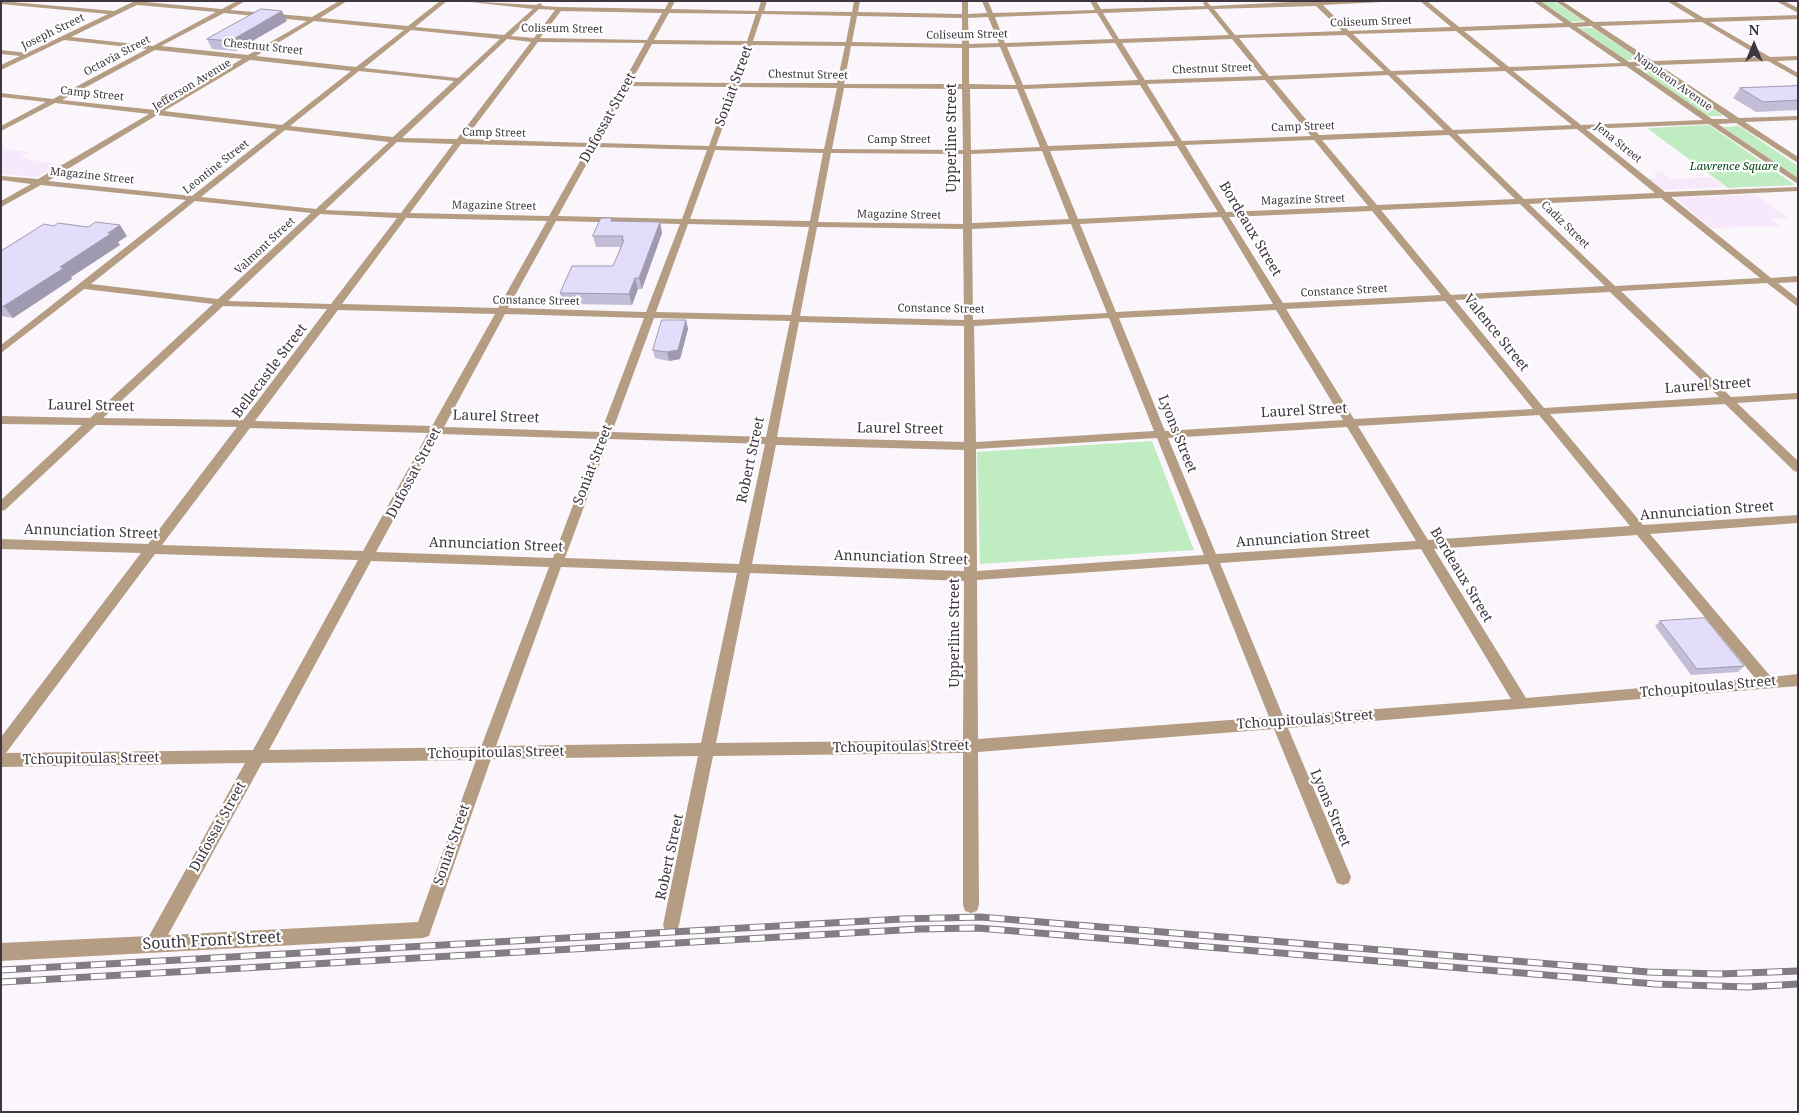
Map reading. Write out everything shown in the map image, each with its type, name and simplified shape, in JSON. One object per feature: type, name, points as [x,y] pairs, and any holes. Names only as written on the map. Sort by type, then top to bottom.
[{"type":"street","name":"Octavia Street","points":[[1,129],[242,1]]},
{"type":"street","name":"Jefferson Avenue","points":[[1,205],[344,1]]},
{"type":"street","name":"Jefferson Avenue","points":[[39,182],[60,176],[355,1]]},
{"type":"street","name":"Leontine Street","points":[[1,350],[411,29],[444,1]]},
{"type":"street","points":[[465,1],[559,9],[964,16],[1099,11],[1207,4],[1398,1]]},
{"type":"street","name":"Valmont Street","points":[[1,507],[320,212],[544,1]]},
{"type":"street","name":"Dufossat Street","points":[[154,944],[672,1]]},
{"type":"street","name":"Soniat Street","points":[[423,930],[484,753],[605,436],[764,1]]},
{"type":"street","name":"Robert Street","points":[[671,925],[771,441],[857,1]]},
{"type":"street","name":"Upperline Street","points":[[965,1],[970,446],[971,905]]},
{"type":"street","name":"Lyons Street","points":[[985,1],[1278,722],[1343,877]]},
{"type":"street","name":"Bordeaux Street","points":[[1093,1],[1522,704]]},
{"type":"street","name":"Jena Street","points":[[1424,1],[1798,304]]},
{"type":"street","name":"Napoleon Avenue","points":[[1536,1],[1798,182]]},
{"type":"street","name":"Napoleon Avenue","points":[[1558,1],[1798,161]]},
{"type":"street","points":[[1670,1],[1798,76]]},
{"type":"street","points":[[1779,1],[1798,11]]},
{"type":"street","points":[[1,2],[115,13]]},
{"type":"street","name":"Coliseum Street","points":[[139,2],[536,40],[965,46],[1798,17]]},
{"type":"street","name":"Joseph Street","points":[[1,68],[139,2]]},
{"type":"street","name":"Cadiz Street","points":[[1317,3],[1798,468]]},
{"type":"street","name":"Valence Street","points":[[1207,4],[1541,412],[1767,682]]},
{"type":"street","name":"Bellecastle Street","points":[[1,749],[248,424],[559,9]]},
{"type":"street","name":"Chestnut Street","points":[[64,38],[461,80]]},
{"type":"street","points":[[1,52],[29,55]]},
{"type":"street","name":"Chestnut Street","points":[[627,84],[1020,87],[1798,58]]},
{"type":"street","name":"Camp Street","points":[[1,95],[395,140],[828,151],[968,152],[1798,118]]},
{"type":"street","name":"Magazine Street","points":[[1,178],[320,212],[404,216],[967,226],[1798,189]]},
{"type":"street","name":"Constance Street","points":[[84,286],[221,303],[334,308],[969,323],[1798,279]]},
{"type":"street","name":"Laurel Street","points":[[1,420],[248,424],[970,446],[1798,396]]},
{"type":"street","name":"Annunciation Street","points":[[1,544],[368,557],[744,567],[970,576],[1798,519]]},
{"type":"street","name":"Tchoupitoulas Street","points":[[1,760],[970,746],[1522,704],[1798,680]]},
{"type":"street","name":"South Front Street","points":[[1,952],[423,930]]},
{"type":"shaded area","points":[[1,145],[6,146],[3,149],[29,152],[19,158],[63,165],[37,177],[1,174]]},
{"type":"shaded area","points":[[1658,171],[1671,179],[1711,177],[1725,187],[1662,190],[1648,179],[1659,178],[1653,173]]},
{"type":"shaded area","points":[[1755,194],[1788,218],[1772,219],[1781,226],[1711,228],[1675,198]]},
{"type":"green space","points":[[1539,1],[1553,1],[1584,21],[1569,22]]},
{"type":"green space","points":[[1579,28],[1593,28],[1641,60],[1626,60]]},
{"type":"green space","points":[[1652,67],[1723,116],[1707,116],[1636,68]]},
{"type":"green space","name":"Lawrence Square","points":[[1709,125],[1795,185],[1728,188],[1647,128]]},
{"type":"green space","points":[[1739,126],[1798,166],[1798,178],[1723,127]]},
{"type":"green space","points":[[1152,441],[1194,550],[980,564],[977,452]]},
{"type":"building","points":[[261,9],[282,11],[230,41],[207,39]]},
{"type":"building","points":[[1798,86],[1798,100],[1763,102],[1740,88]]},
{"type":"building","points":[[601,218],[612,218],[611,221],[660,222],[639,278],[635,278],[629,294],[560,293],[572,266],[613,266],[624,240],[622,240],[623,236],[593,236]]},
{"type":"building","points":[[96,222],[120,225],[108,233],[112,233],[60,267],[64,268],[4,306],[1,306],[1,251],[44,224],[54,226],[58,223],[88,227]]},
{"type":"building","points":[[662,320],[686,320],[678,350],[667,352],[653,350]]},
{"type":"building","points":[[1705,618],[1744,666],[1697,669],[1660,621]]},
{"type":"railway","points":[[1,970],[902,919],[980,917],[1648,972],[1719,974],[1798,971]]},
{"type":"railway","points":[[1,982],[919,929],[978,928],[1655,984],[1748,987],[1798,984]]}]
